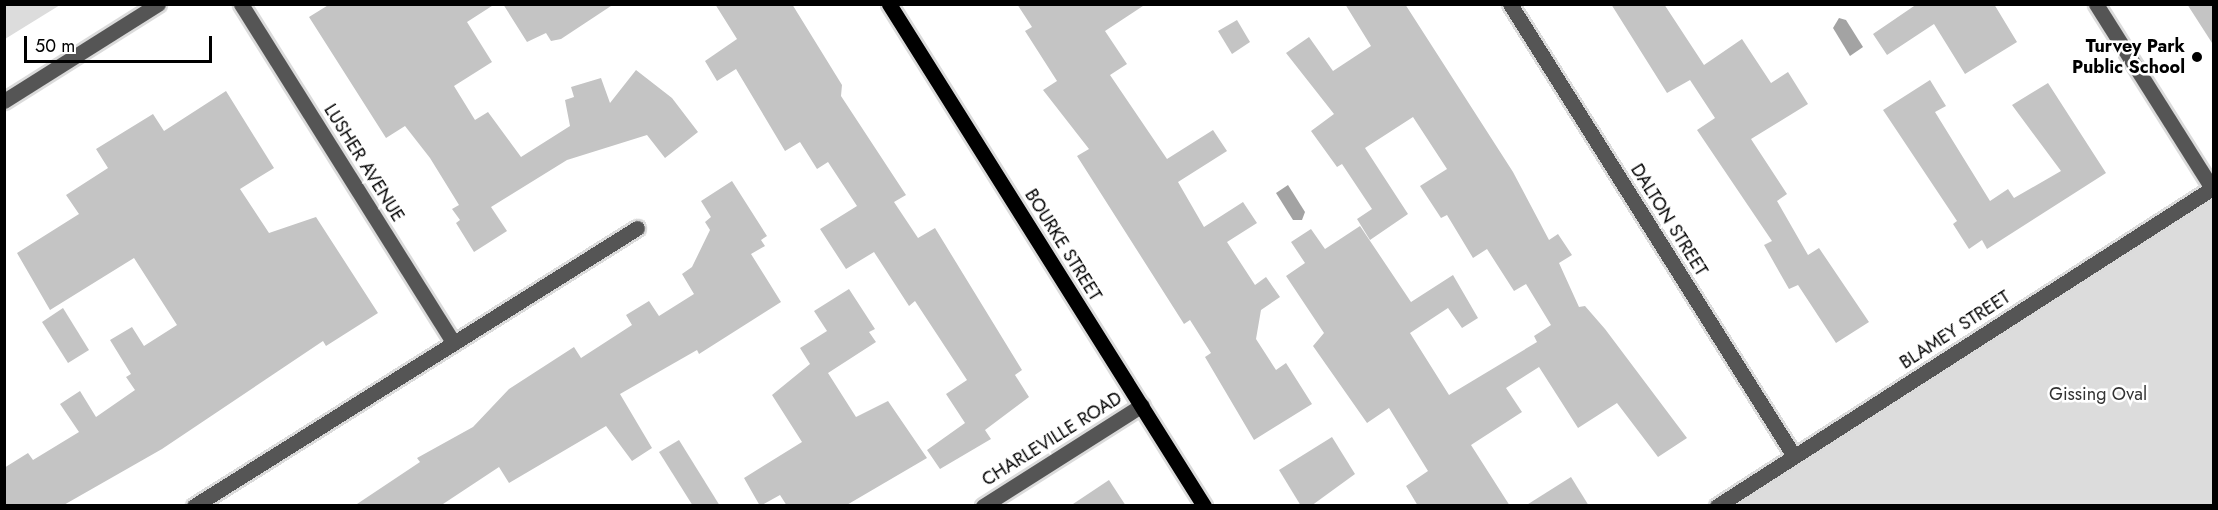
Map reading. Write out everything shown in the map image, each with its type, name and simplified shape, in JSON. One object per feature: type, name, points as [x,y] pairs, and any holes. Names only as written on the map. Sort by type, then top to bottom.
[{"type":"main road","name":"BOURKE STREET","points":[[889,4],[1204,506]]},
{"type":"street","points":[[4,101],[158,4]]},
{"type":"street","name":"LUSHER AVENUE","points":[[241,4],[453,343]]},
{"type":"street","name":"DALTON STREET","points":[[1510,4],[1794,456]]},
{"type":"street","points":[[2096,4],[2213,188]]},
{"type":"street","name":"BLAMEY STREET","points":[[1717,506],[2213,188]]},
{"type":"street","points":[[194,506],[637,228]]},
{"type":"street","name":"CHARLEVILLE ROAD","points":[[983,506],[1142,405]]},
{"type":"green space","points":[[5,4],[60,4],[60,5],[5,39]]},
{"type":"green space","name":"Gissing Oval","points":[[2213,187],[2213,505],[1717,506]]},
{"type":"shaded area","points":[[1839,18],[1846,20],[1863,47],[1850,56],[1833,28]]},
{"type":"shaded area","points":[[1288,185],[1305,212],[1302,220],[1293,220],[1276,193]]},
{"type":"building","points":[[330,4],[495,4],[467,22],[492,62],[454,86],[475,120],[488,112],[521,157],[570,126],[565,100],[574,97],[571,87],[601,78],[610,103],[636,70],[672,98],[698,132],[665,158],[647,135],[567,160],[491,207],[507,231],[474,252],[456,223],[460,220],[452,209],[459,205],[430,158],[405,126],[386,138],[309,17]]},
{"type":"building","points":[[503,4],[614,4],[561,39],[551,41],[546,33],[527,42]]},
{"type":"building","points":[[715,4],[792,4],[842,85],[841,96],[906,195],[894,202],[918,238],[935,228],[1022,370],[1015,375],[1029,397],[985,430],[991,439],[940,469],[927,450],[965,423],[946,394],[967,380],[915,301],[909,306],[874,252],[846,269],[820,229],[857,206],[828,162],[817,169],[800,142],[785,151],[736,69],[717,81],[705,61],[737,39]]},
{"type":"building","points":[[1017,4],[1146,4],[1105,31],[1127,64],[1110,75],[1167,159],[1213,130],[1227,151],[1178,182],[1204,227],[1243,202],[1257,223],[1227,242],[1255,285],[1266,277],[1280,297],[1261,310],[1256,339],[1276,370],[1286,363],[1312,404],[1254,440],[1205,357],[1211,353],[1190,320],[1184,324],[1077,156],[1089,149],[1043,90],[1057,81],[1025,31],[1032,27]]},
{"type":"building","points":[[1345,4],[1405,4],[1513,172],[1549,240],[1558,234],[1572,255],[1559,263],[1579,307],[1585,306],[1605,329],[1687,438],[1658,457],[1617,403],[1578,428],[1539,367],[1506,388],[1522,412],[1471,445],[1510,506],[1418,506],[1406,486],[1428,471],[1389,408],[1367,423],[1313,346],[1324,333],[1286,276],[1305,263],[1291,242],[1311,229],[1325,249],[1360,226],[1411,302],[1453,275],[1478,318],[1462,328],[1448,308],[1410,333],[1449,395],[1537,342],[1534,336],[1551,325],[1526,284],[1514,291],[1487,249],[1473,258],[1447,215],[1441,218],[1420,186],[1447,169],[1413,117],[1365,148],[1408,214],[1370,240],[1357,219],[1372,209],[1342,164],[1337,167],[1311,131],[1334,114],[1286,53],[1309,37],[1333,71],[1371,46]]},
{"type":"building","points":[[1611,4],[1664,4],[1704,65],[1742,39],[1771,83],[1788,72],[1808,104],[1751,139],[1787,194],[1777,201],[1808,255],[1819,248],[1869,322],[1836,343],[1798,285],[1789,289],[1764,245],[1772,241],[1697,130],[1715,118],[1690,80],[1667,93]]},
{"type":"building","points":[[1917,4],[1994,4],[2017,42],[1965,74],[1934,24],[1887,55],[1873,34]]},
{"type":"building","points":[[2187,4],[2214,4],[2214,46]]},
{"type":"building","points":[[1237,20],[1250,42],[1232,54],[1218,31]]},
{"type":"building","points":[[1930,80],[1946,106],[1935,112],[1990,201],[2008,189],[2014,198],[2061,171],[2012,105],[2048,83],[2106,173],[1987,249],[1982,240],[1969,249],[1953,224],[1957,221],[1883,110]]},
{"type":"building","points":[[226,91],[274,168],[240,189],[269,233],[316,217],[378,313],[326,346],[323,341],[162,449],[62,506],[4,506],[4,468],[28,453],[33,460],[79,432],[60,404],[80,391],[96,417],[135,390],[126,377],[131,374],[110,340],[132,327],[144,346],[177,325],[134,258],[50,310],[17,253],[79,214],[66,195],[108,168],[96,149],[153,114],[164,131]]},
{"type":"building","points":[[732,181],[767,236],[761,240],[765,246],[751,254],[781,302],[699,354],[697,350],[620,394],[652,448],[632,461],[606,426],[509,483],[499,467],[440,506],[354,506],[420,462],[417,458],[473,427],[509,389],[574,347],[581,358],[632,325],[626,315],[649,301],[659,316],[694,294],[682,274],[692,267],[710,230],[705,222],[711,217],[701,201]]},
{"type":"building","points":[[849,289],[875,329],[869,332],[876,342],[828,373],[856,417],[888,401],[927,458],[845,506],[787,506],[780,495],[760,506],[744,478],[802,442],[772,395],[810,364],[800,348],[827,331],[814,311]]},
{"type":"building","points":[[63,308],[89,350],[68,363],[42,322]]},
{"type":"building","points":[[1332,437],[1355,474],[1311,506],[1301,506],[1279,470]]},
{"type":"building","points":[[679,440],[720,506],[693,506],[659,452]]},
{"type":"building","points":[[1571,477],[1589,506],[1525,506]]},
{"type":"building","points":[[1109,480],[1126,506],[1070,506]]},
{"type":"place","name":"Turvey Park Public School","points":[[2197,57]]}]
